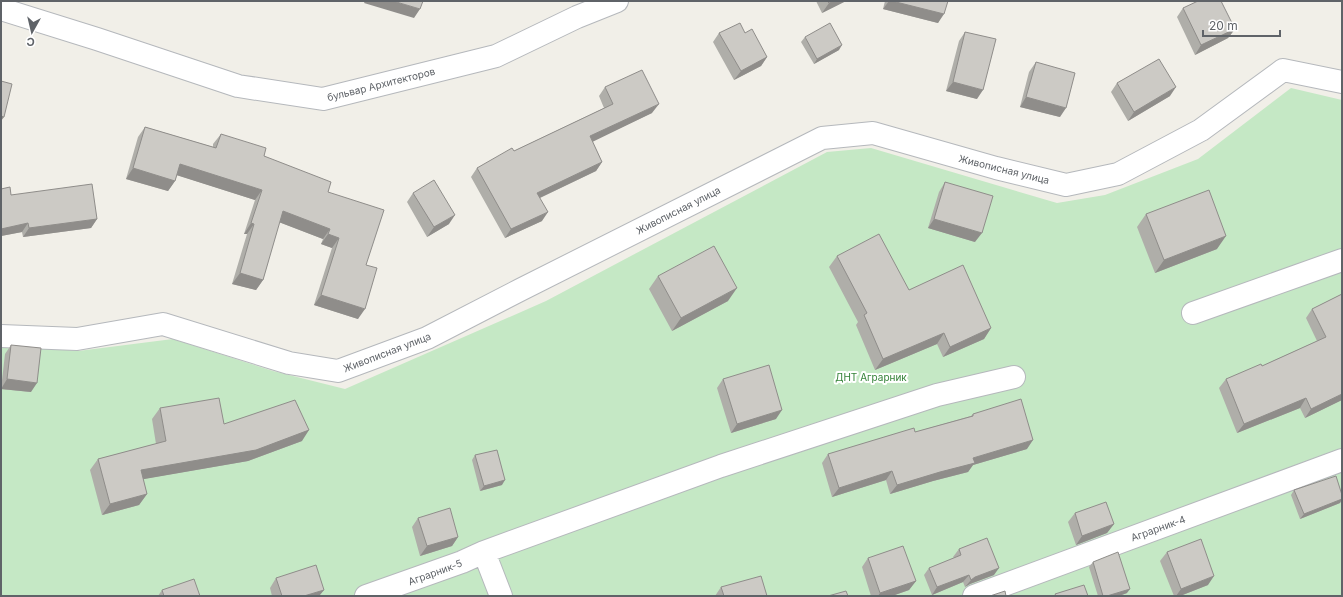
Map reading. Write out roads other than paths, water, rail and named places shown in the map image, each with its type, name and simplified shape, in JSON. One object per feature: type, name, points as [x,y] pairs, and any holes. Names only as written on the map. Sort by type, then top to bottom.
[{"type":"street","name":"бульвар Архитекторов","points":[[1,9],[238,86],[323,99],[496,56],[577,17],[617,1]]},
{"type":"street","name":"Живописная улица","points":[[1,336],[77,339],[163,324],[288,363],[338,371],[427,338],[822,138],[873,134],[996,168],[1066,185],[1118,174],[1201,130],[1283,70],[1342,82]]},
{"type":"street","points":[[1193,313],[1342,260]]},
{"type":"street","name":"Аграрник-5","points":[[366,596],[462,562],[487,560],[721,466],[937,395],[1014,376]]},
{"type":"street","name":"Аграрник-4","points":[[974,596],[1342,460]]},
{"type":"street","points":[[487,560],[500,596]]},
{"type":"park label","name":"ДНТ Аграрник","points":[[871,377]]}]
